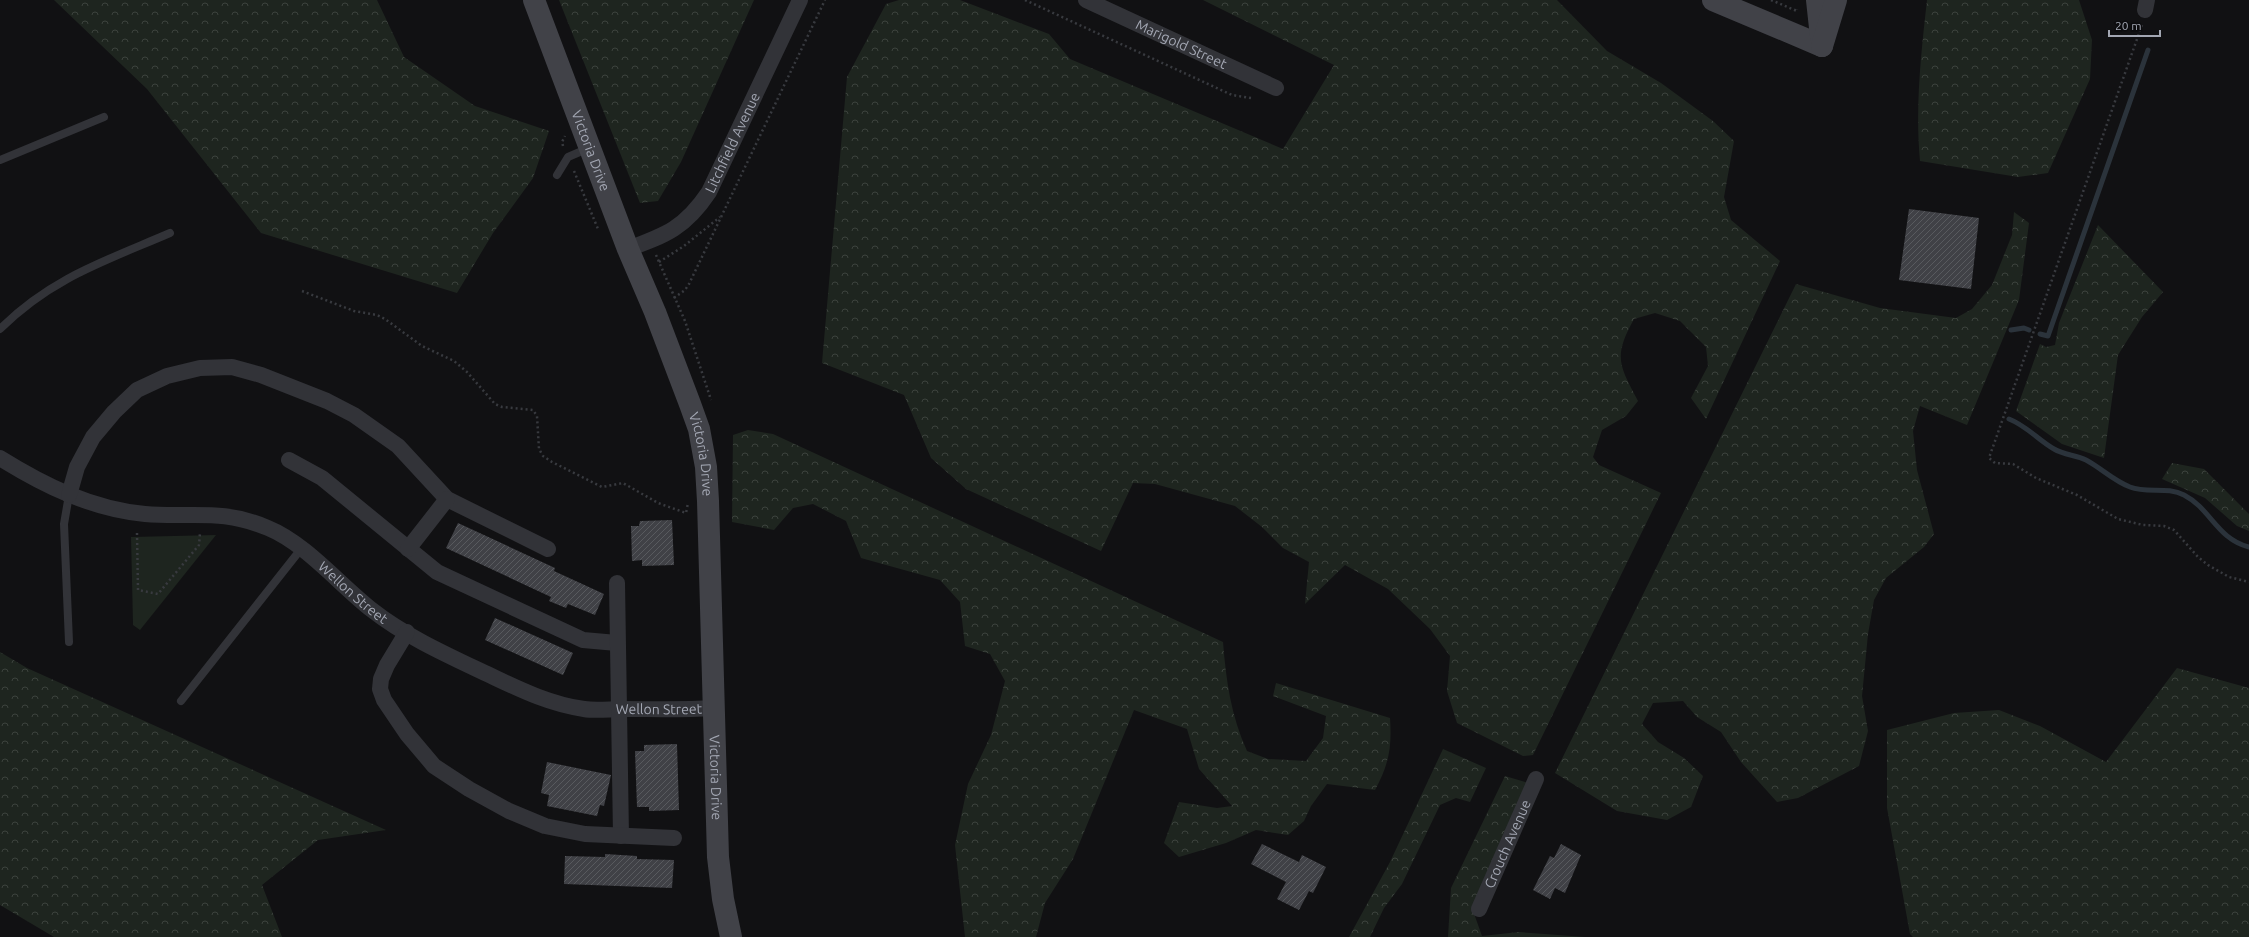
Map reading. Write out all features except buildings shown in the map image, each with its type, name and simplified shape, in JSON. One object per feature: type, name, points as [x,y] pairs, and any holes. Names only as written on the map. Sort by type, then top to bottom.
[{"type":"street","name":"Victoria Drive","points":[[534,0],[628,249],[655,312],[690,404],[702,444],[708,501],[718,857],[723,899],[731,937]]},
{"type":"street","name":"Litchfield Avenue","points":[[628,249],[664,236],[692,215],[701,204],[709,192],[800,0]]},
{"type":"street","name":"Marigold Street","points":[[1086,0],[1276,88]]},
{"type":"street","points":[[1713,0],[1822,46]]},
{"type":"street","points":[[1817,0],[1822,46]]},
{"type":"street","points":[[1822,46],[1836,0]]},
{"type":"street","points":[[69,494],[77,467],[93,437],[114,412],[137,390],[167,376],[200,368],[232,367],[261,375],[328,401],[354,415],[398,446],[448,499],[548,549]]},
{"type":"street","name":"Wellon Street","points":[[0,458],[25,473],[96,505],[122,511],[148,514],[226,515],[269,528],[284,535],[373,611],[407,632],[456,659],[554,703],[585,710],[713,708]]},
{"type":"street","points":[[289,460],[322,478],[437,572],[584,640],[617,643]]},
{"type":"street","points":[[408,549],[448,499]]},
{"type":"street","points":[[617,582],[621,836]]},
{"type":"street","points":[[407,632],[387,665],[381,679],[380,689],[384,700],[407,734],[434,766],[469,789],[509,811],[545,826],[585,834],[674,838]]},
{"type":"street","name":"Crouch Avenue","points":[[1479,909],[1536,779]]},
{"type":"lane","points":[[0,160],[104,117]]},
{"type":"lane","points":[[556,175],[568,157],[590,147]]},
{"type":"lane","points":[[0,329],[18,311],[44,291],[70,276],[170,233]]},
{"type":"lane","points":[[69,494],[64,524],[69,642]]},
{"type":"lane","points":[[181,701],[301,549]]},
{"type":"path","points":[[674,298],[685,290],[689,284],[825,0]]},
{"type":"path","points":[[1025,0],[1232,94],[1251,98]]},
{"type":"path","points":[[1771,0],[1797,11]]},
{"type":"path","points":[[2141,30],[1989,458],[1995,463],[2013,464],[2036,478],[2077,495],[2118,519],[2143,525],[2164,526],[2174,530],[2198,557],[2208,565],[2229,577],[2249,582]]},
{"type":"path","points":[[567,134],[562,142],[601,236]]},
{"type":"path","points":[[659,262],[684,246],[721,216]]},
{"type":"path","points":[[656,255],[685,321],[705,379]]},
{"type":"path","points":[[302,291],[354,311],[377,315],[422,346],[454,361],[467,372],[495,404],[502,407],[533,410],[537,416],[539,449],[543,456],[552,462],[602,487],[622,483],[658,503],[686,513],[691,497]]},
{"type":"path","points":[[137,532],[138,590],[158,594],[199,545],[200,533]]},
{"type":"green space","points":[[54,0],[377,0],[404,57],[475,106],[549,131],[533,178],[493,233],[457,293],[261,233],[147,89]]},
{"type":"green space","points":[[559,0],[754,0],[681,162],[658,201],[640,203]]},
{"type":"green space","points":[[899,0],[960,0],[1049,34],[1070,59],[1283,149],[1334,65],[1203,0],[1557,0],[1607,51],[1661,83],[1713,121],[1734,141],[1724,197],[1731,220],[1780,261],[1706,419],[1691,398],[1708,366],[1706,347],[1680,321],[1655,313],[1634,319],[1627,332],[1621,352],[1621,361],[1626,378],[1638,401],[1626,416],[1602,430],[1593,457],[1599,465],[1661,493],[1533,755],[1523,756],[1457,723],[1447,691],[1450,656],[1430,629],[1388,589],[1345,565],[1305,604],[1309,562],[1283,548],[1262,527],[1235,506],[1155,484],[1133,483],[1101,551],[966,489],[931,458],[904,395],[822,363],[847,77],[886,4]]},
{"type":"green space","points":[[1927,0],[2079,0],[2092,40],[2090,79],[2048,173],[2018,177],[1920,161],[1918,101]]},
{"type":"green space","points":[[2014,212],[2029,223],[2019,300],[1967,425],[1920,406],[1913,431],[1917,470],[1934,534],[1924,547],[1886,578],[1874,600],[1868,634],[1862,696],[1868,731],[1859,766],[1798,798],[1777,802],[1741,762],[1721,732],[1697,717],[1683,701],[1653,703],[1642,724],[1658,742],[1684,758],[1703,776],[1691,807],[1667,820],[1617,811],[1555,773],[1796,284],[1880,308],[1956,318],[1972,309],[1992,285],[2012,235]]},
{"type":"green space","points":[[2098,225],[2163,292],[2142,317],[2118,355],[2104,458],[2062,444],[2016,411],[2040,344],[2046,347],[2055,345],[2059,323]]},
{"type":"green space","points":[[748,430],[773,434],[1223,642],[1230,698],[1241,738],[1247,751],[1268,759],[1306,761],[1323,738],[1326,716],[1273,696],[1276,683],[1390,718],[1390,747],[1384,772],[1375,790],[1327,784],[1311,806],[1304,821],[1288,835],[1256,830],[1226,843],[1179,857],[1164,843],[1179,802],[1217,808],[1232,806],[1199,769],[1187,729],[1134,710],[1073,859],[1045,903],[1036,937],[965,937],[955,845],[968,784],[991,735],[1005,681],[990,654],[965,646],[960,602],[940,580],[861,558],[846,521],[813,504],[793,508],[774,530],[732,522],[733,435]]},
{"type":"green space","points":[[2172,463],[2204,469],[2249,514],[2249,531],[2237,526],[2205,498],[2162,479]]},
{"type":"green space","points":[[216,535],[140,630],[133,625],[131,537]]},
{"type":"green space","points":[[0,652],[27,668],[386,830],[318,840],[262,885],[282,937],[54,937],[0,905]]},
{"type":"green space","points":[[2177,668],[2249,688],[2249,937],[1913,937],[1910,934],[1887,808],[1887,730],[1954,713],[1999,710],[2040,726],[2106,762]]},
{"type":"green space","points":[[1443,749],[1486,768],[1470,802],[1456,798],[1440,805],[1402,884],[1384,908],[1370,937],[1349,937],[1390,862]]},
{"type":"green space","points":[[1505,776],[1535,785],[1472,908],[1482,936],[1519,932],[1585,937],[1448,937],[1451,888]]},
{"type":"waterway","points":[[2040,334],[2048,336],[2148,50]]},
{"type":"waterway","points":[[2011,330],[2024,328],[2029,330]]},
{"type":"waterway","points":[[2009,419],[2021,425],[2054,449],[2086,460],[2130,487],[2143,490],[2171,491],[2184,495],[2201,508],[2221,531],[2238,543],[2249,547]]}]
